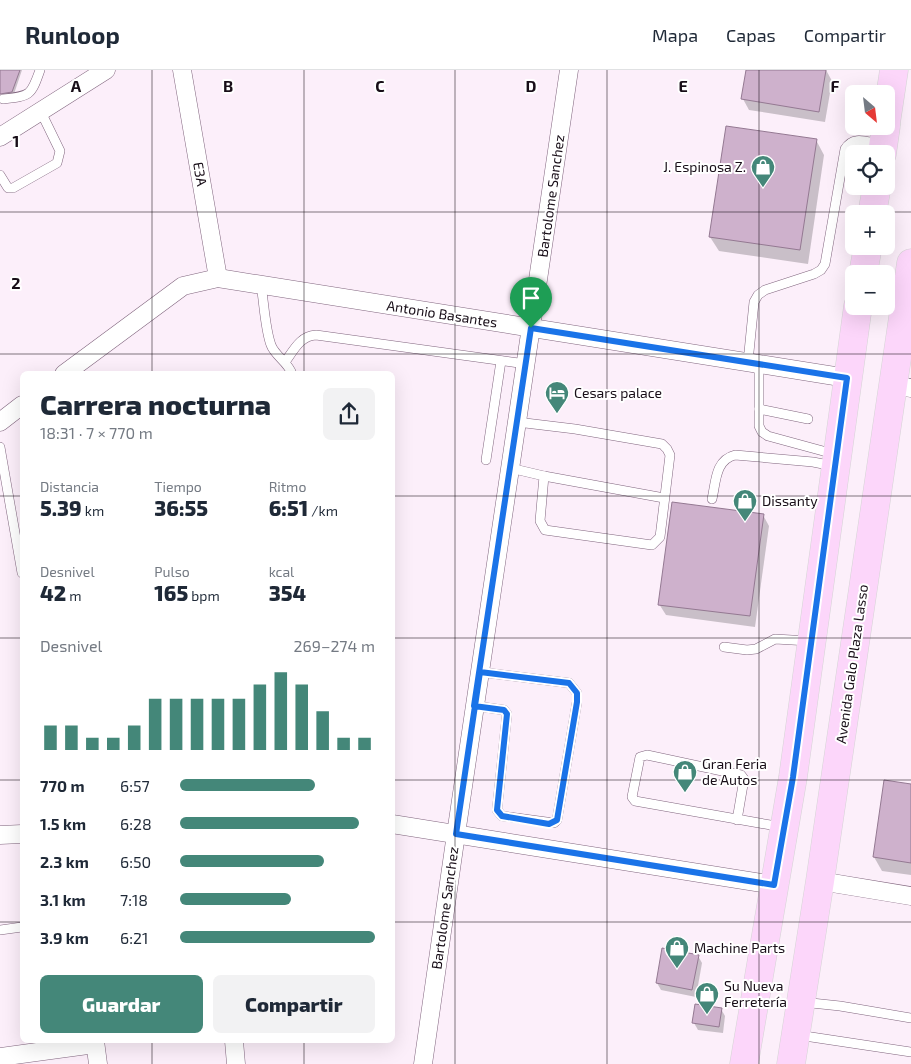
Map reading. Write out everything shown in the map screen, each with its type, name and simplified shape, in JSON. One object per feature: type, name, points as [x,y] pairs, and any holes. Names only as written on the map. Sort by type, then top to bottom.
[{"type":"main road","points":[[884,137],[894,70]]},
{"type":"main road","name":"Avenida Galo Plaza Lasso","points":[[790,1064],[902,386],[911,263]]},
{"type":"main road","points":[[744,1064],[793,777],[857,315]]},
{"type":"street","points":[[0,137],[106,70]]},
{"type":"street","name":"E3A","points":[[182,70],[218,278]]},
{"type":"street","name":"Bartolome Sanchez","points":[[423,1064],[474,706],[569,70]]},
{"type":"street","name":"Antonio Basantes","points":[[68,371],[183,286],[218,278],[847,378]]},
{"type":"street","points":[[0,422],[20,407]]},
{"type":"street","points":[[395,824],[774,885]]},
{"type":"street","points":[[0,835],[20,834]]},
{"type":"street","points":[[820,881],[911,896]]},
{"type":"street","points":[[0,1057],[95,1043],[98,1064]]},
{"type":"street","points":[[234,1043],[236,1064]]},
{"type":"lane","points":[[2,96],[23,97],[29,93],[40,70]]},
{"type":"lane","points":[[0,175],[8,188],[13,188],[57,163],[60,151],[41,112]]},
{"type":"lane","points":[[836,461],[768,436],[762,432],[759,426],[754,363],[754,302],[758,295],[765,290],[821,270],[825,264],[845,150],[849,143],[854,141],[884,137]]},
{"type":"lane","points":[[261,285],[271,344],[290,371]]},
{"type":"lane","points":[[285,362],[302,339],[316,335],[526,364]]},
{"type":"lane","points":[[486,460],[501,361]]},
{"type":"lane","points":[[759,409],[808,419]]},
{"type":"lane","points":[[517,422],[575,429],[662,444],[667,448],[670,455],[660,537],[652,545],[545,530],[540,520],[544,476]]},
{"type":"lane","points":[[0,447],[20,562]]},
{"type":"lane","points":[[712,499],[719,467],[728,456],[755,456],[813,462],[836,461]]},
{"type":"lane","points":[[510,468],[664,498]]},
{"type":"lane","points":[[724,647],[747,650],[756,649],[775,639],[811,642]]},
{"type":"lane","points":[[474,706],[504,710],[507,714],[498,813],[502,816],[554,823],[557,820],[559,811],[576,716],[577,693],[569,683],[480,672]]},
{"type":"lane","points":[[737,820],[744,779],[741,776],[647,755],[640,757],[632,798],[635,801],[737,820],[784,827]]},
{"type":"lane","points":[[0,930],[20,927]]},
{"type":"lane","points":[[801,1002],[840,1006],[911,1018]]},
{"type":"lane","points":[[796,1034],[911,1052]]},
{"type":"building","points":[[0,70],[20,70],[12,92],[0,94]]},
{"type":"building","points":[[746,70],[826,70],[819,112],[741,99]]},
{"type":"building","name":"J. Espinosa Z.","points":[[726,126],[817,139],[800,250],[709,237]]},
{"type":"building","points":[[672,502],[764,514],[750,616],[658,605]]},
{"type":"building","points":[[884,780],[911,784],[911,863],[873,857]]},
{"type":"building","name":"Machine Parts","points":[[662,948],[699,955],[692,990],[656,983]]},
{"type":"building","name":"Su Nueva Ferretería","points":[[695,1004],[722,1008],[719,1027],[692,1023]]},
{"type":"place","name":"J. Espinosa Z.","points":[[763,188]]},
{"type":"place","name":"Cesars palace","points":[[557,414]]},
{"type":"place","name":"Dissanty","points":[[745,522]]},
{"type":"place","name":"Gran Feria de Autos","points":[[685,793]]},
{"type":"place","name":"Machine Parts","points":[[677,969]]},
{"type":"place","name":"Su Nueva Ferretería","points":[[707,1015]]},
{"type":"route","points":[[531,328],[474,706],[504,710],[508,718],[498,813],[502,816],[549,824],[557,820],[576,716],[577,693],[569,683],[557,680],[480,672],[474,706],[456,834],[774,885],[793,777],[847,378],[531,328]]}]
